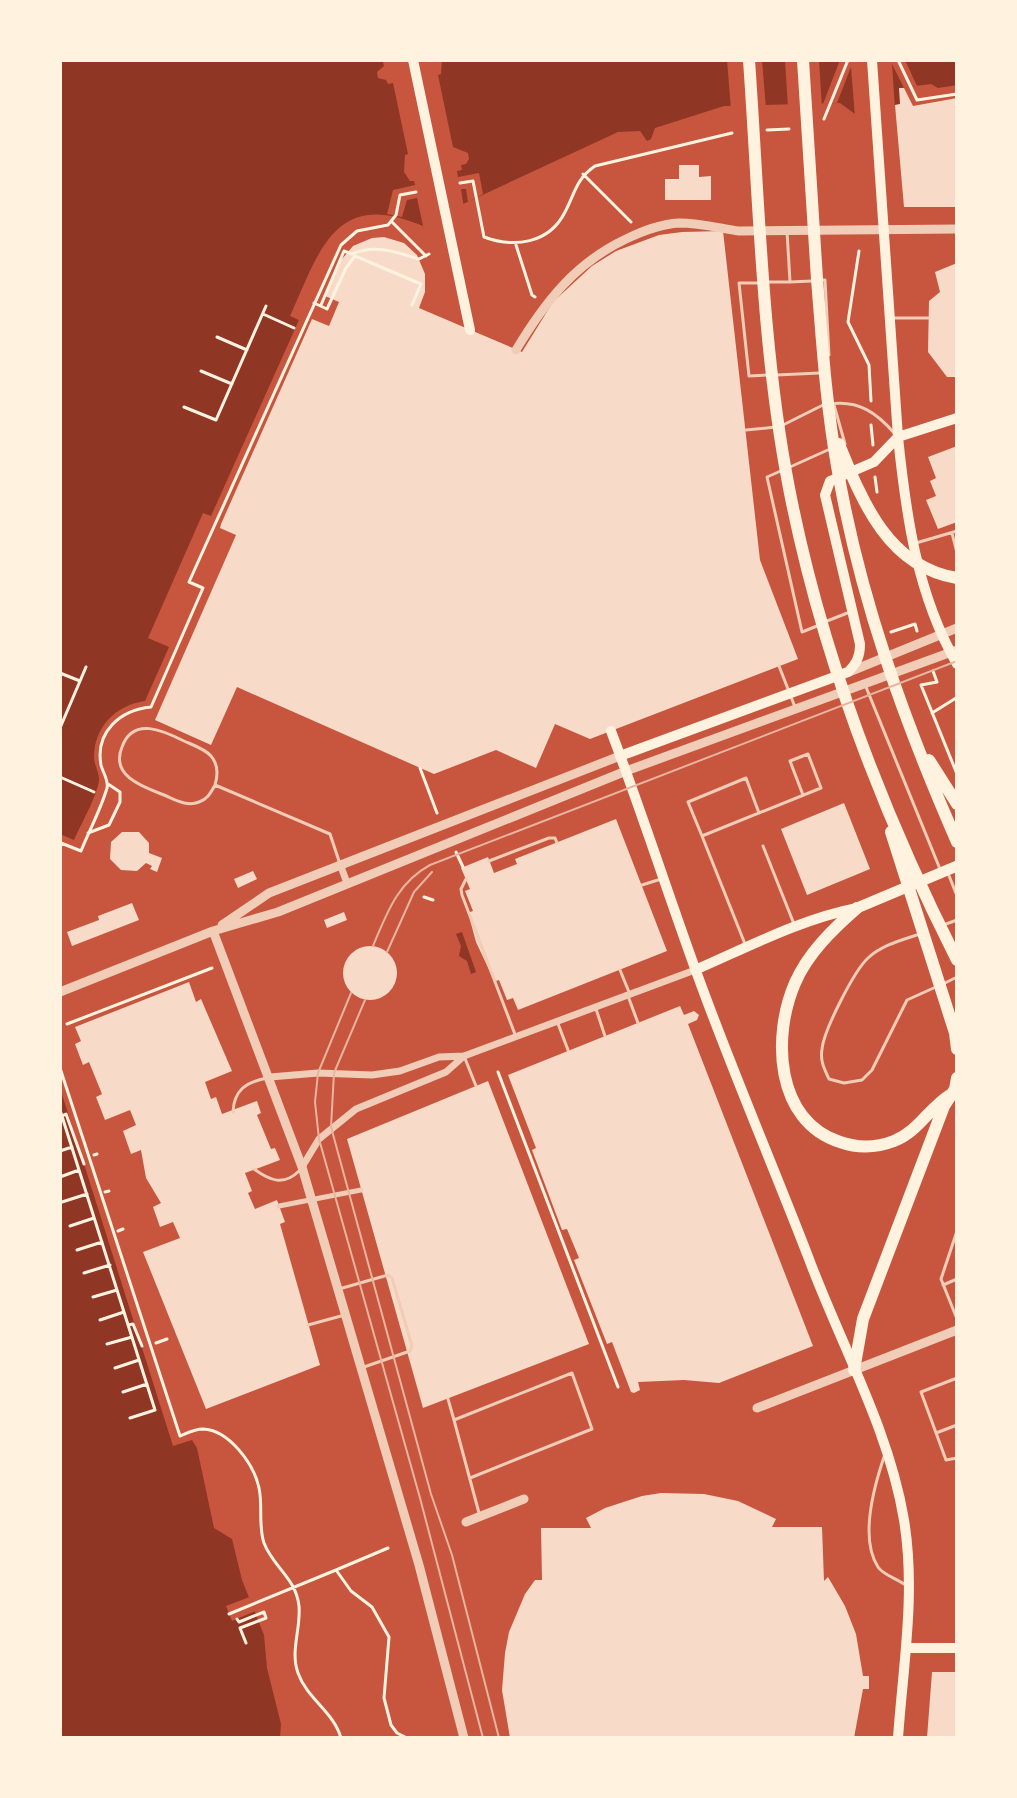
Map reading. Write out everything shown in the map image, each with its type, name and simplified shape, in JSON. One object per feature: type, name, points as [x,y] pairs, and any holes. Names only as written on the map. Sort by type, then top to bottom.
[{"type":"highway","points":[[749,60],[767,303],[780,432],[789,486],[826,638],[854,726],[881,794],[957,960]]},
{"type":"highway","points":[[803,60],[831,425],[858,565],[911,732],[957,842]]},
{"type":"highway","points":[[831,425],[876,525],[910,558],[929,570],[957,578]]},
{"type":"highway","points":[[911,732],[957,804]]},
{"type":"highway","points":[[881,794],[904,879],[955,1033],[957,1049]]},
{"type":"highway","points":[[857,908],[817,948],[802,969],[790,997],[782,1054],[786,1081],[794,1104],[807,1121],[824,1135],[853,1146],[874,1146],[894,1141],[911,1132],[935,1104],[950,1095]]},
{"type":"highway","points":[[854,1370],[863,1319],[957,1078]]},
{"type":"main road","points":[[413,60],[470,330]]},
{"type":"main road","points":[[872,60],[904,498],[912,544],[942,634],[954,651],[957,664]]},
{"type":"main road","points":[[620,756],[848,672],[857,662],[860,650],[825,495],[830,481],[874,462],[898,437],[957,418]]},
{"type":"main road","points":[[611,731],[665,877],[695,970],[886,1450],[903,1513],[908,1549],[906,1648],[898,1738]]},
{"type":"main road","points":[[695,970],[796,927],[857,908],[948,870]]},
{"type":"main road","points":[[906,1648],[957,1648]]},
{"type":"street","points":[[516,350],[545,305],[575,271],[606,249],[648,229],[688,223],[739,231],[957,229]]},
{"type":"street","points":[[848,672],[957,628]]},
{"type":"street","points":[[60,992],[213,931],[278,912],[626,771],[954,651]]},
{"type":"street","points":[[213,931],[269,893],[620,756]]},
{"type":"street","points":[[340,864],[347,883]]},
{"type":"street","points":[[213,931],[302,1167],[360,1368],[417,1539],[464,1738]]},
{"type":"street","points":[[270,1077],[318,1073],[372,1075],[400,1071],[439,1057],[464,1056],[695,970]]},
{"type":"street","points":[[302,1167],[319,1139],[356,1109],[446,1072],[464,1056]]},
{"type":"street","points":[[279,1206],[361,1190]]},
{"type":"street","points":[[757,1408],[957,1330]]},
{"type":"street","points":[[466,1522],[524,1499]]},
{"type":"lane","points":[[787,231],[790,282]]},
{"type":"lane","points":[[825,280],[830,372],[749,376],[739,283],[790,282],[825,280]]},
{"type":"lane","points":[[891,318],[929,318]]},
{"type":"lane","points":[[746,430],[782,426],[808,411],[834,404],[851,404],[871,410],[898,437]]},
{"type":"lane","points":[[834,404],[852,471]]},
{"type":"lane","points":[[845,443],[767,477],[802,632],[852,611]]},
{"type":"lane","points":[[912,544],[954,532],[957,553]]},
{"type":"lane","points":[[779,666],[795,709]]},
{"type":"lane","points":[[865,684],[957,896]]},
{"type":"lane","points":[[150,727],[162,730],[210,754],[218,775],[215,785],[209,796],[187,805],[137,785],[122,768],[119,756],[122,745],[129,735],[139,729],[150,727]]},
{"type":"lane","points":[[702,836],[821,788],[808,754],[790,761],[803,795]]},
{"type":"lane","points":[[747,948],[688,802],[746,778],[760,813]]},
{"type":"lane","points":[[215,785],[330,834],[340,864]]},
{"type":"lane","points":[[489,861],[549,838],[555,838],[557,843]]},
{"type":"lane","points":[[763,846],[796,927]]},
{"type":"lane","points":[[642,885],[665,877]]},
{"type":"lane","points":[[466,879],[461,889],[462,895],[516,1037]]},
{"type":"lane","points":[[957,920],[883,948],[867,959],[852,980],[822,1046],[821,1063],[829,1079],[844,1083],[862,1080],[872,1070],[907,1000],[957,977]]},
{"type":"lane","points":[[620,970],[638,1023]]},
{"type":"lane","points":[[595,1007],[605,1036]]},
{"type":"lane","points":[[557,1021],[568,1050]]},
{"type":"lane","points":[[464,1056],[476,1086]]},
{"type":"lane","points":[[233,1112],[234,1099],[242,1087],[253,1080],[270,1077]]},
{"type":"lane","points":[[254,1169],[265,1178],[278,1181],[290,1180],[302,1167]]},
{"type":"lane","points":[[957,1231],[941,1279],[957,1319]]},
{"type":"lane","points":[[338,1290],[388,1275],[392,1278],[412,1346],[410,1351],[360,1368]]},
{"type":"lane","points":[[943,1285],[957,1279]]},
{"type":"lane","points":[[308,1325],[345,1315]]},
{"type":"lane","points":[[454,1420],[572,1373],[592,1429],[470,1478]]},
{"type":"lane","points":[[957,1378],[921,1392],[946,1460],[957,1458]]},
{"type":"lane","points":[[448,1399],[480,1516]]},
{"type":"lane","points":[[936,1433],[957,1425]]},
{"type":"lane","points":[[886,1450],[870,1504],[872,1548],[876,1565],[884,1574],[909,1588]]},
{"type":"path","points":[[824,119],[848,60]]},
{"type":"path","points":[[898,60],[917,100],[957,94]]},
{"type":"path","points":[[767,130],[789,129]]},
{"type":"path","points":[[460,183],[473,181],[484,237],[502,243],[516,243],[538,238],[554,228],[564,215],[575,185],[583,174],[611,160],[732,133]]},
{"type":"path","points":[[583,174],[631,222]]},
{"type":"path","points":[[60,847],[61,843],[81,851],[108,784],[101,758],[105,735],[123,715],[138,708],[151,707],[203,588],[189,582],[341,245],[357,231],[388,225],[392,222],[400,195],[416,192]]},
{"type":"path","points":[[321,306],[344,251],[352,254],[360,250],[386,249],[419,259],[427,255],[392,222]]},
{"type":"path","points":[[516,243],[535,297]]},
{"type":"path","points":[[859,251],[848,322],[869,365],[871,390]]},
{"type":"path","points":[[314,303],[327,309],[355,256],[421,284],[412,305]]},
{"type":"path","points":[[184,407],[216,420],[266,306]]},
{"type":"path","points":[[263,314],[294,328]]},
{"type":"path","points":[[217,337],[247,350]]},
{"type":"path","points":[[201,371],[232,384]]},
{"type":"path","points":[[871,422],[873,450]]},
{"type":"path","points":[[875,481],[878,491]]},
{"type":"path","points":[[60,728],[62,715],[86,667]]},
{"type":"path","points":[[60,673],[80,681]]},
{"type":"path","points":[[936,679],[937,682],[921,685],[957,774]]},
{"type":"path","points":[[932,713],[956,698]]},
{"type":"path","points":[[60,777],[94,792]]},
{"type":"path","points":[[88,833],[109,825],[120,802],[120,792],[108,784]]},
{"type":"path","points":[[424,897],[433,900]]},
{"type":"path","points":[[67,1024],[212,968]]},
{"type":"path","points":[[60,1068],[180,1436],[206,1429],[227,1440],[254,1472],[259,1488],[265,1546],[274,1562],[285,1571],[299,1604],[294,1655],[297,1671],[309,1694],[337,1724],[341,1738]]},
{"type":"path","points":[[498,1072],[618,1387]]},
{"type":"path","points":[[60,1110],[155,1410],[130,1418]]},
{"type":"path","points":[[62,1116],[66,1114],[84,1164]]},
{"type":"path","points":[[60,1151],[72,1147]]},
{"type":"path","points":[[60,1177],[79,1170]]},
{"type":"path","points":[[62,1202],[87,1194]]},
{"type":"path","points":[[70,1226],[94,1218]]},
{"type":"path","points":[[77,1250],[102,1242]]},
{"type":"path","points":[[84,1273],[110,1265]]},
{"type":"path","points":[[93,1297],[117,1290]]},
{"type":"path","points":[[100,1320],[124,1312]]},
{"type":"path","points":[[128,1325],[133,1324],[142,1346]]},
{"type":"path","points":[[107,1344],[132,1337]]},
{"type":"path","points":[[156,1343],[167,1339]]},
{"type":"path","points":[[115,1368],[139,1360]]},
{"type":"path","points":[[123,1392],[147,1384]]},
{"type":"path","points":[[229,1614],[388,1548]]},
{"type":"path","points":[[336,1570],[351,1591],[372,1607],[389,1637],[384,1698],[391,1725],[397,1733],[407,1738]]},
{"type":"path","points":[[237,1619],[239,1622],[264,1612],[266,1618],[240,1628],[246,1643]]},
{"type":"shaded area","points":[[60,60],[957,60],[957,85],[900,88],[900,104],[855,114],[840,103],[724,106],[655,128],[647,141],[640,131],[618,132],[463,204],[423,226],[393,216],[369,215],[350,220],[335,232],[311,269],[290,316],[299,320],[211,516],[203,513],[148,638],[169,647],[145,701],[116,713],[98,736],[94,757],[99,781],[74,840],[60,834]]},
{"type":"shaded area","points":[[462,932],[476,972],[471,974],[467,961],[459,956],[461,946],[456,934]]},
{"type":"shaded area","points":[[60,1088],[173,1446],[192,1440],[197,1448],[214,1528],[232,1539],[242,1580],[264,1635],[267,1668],[281,1724],[280,1738],[60,1738]]},
{"type":"pier","points":[[442,60],[441,74],[438,75],[453,147],[468,153],[469,159],[461,165],[462,170],[457,171],[458,177],[479,173],[483,194],[468,202],[466,189],[461,189],[464,208],[424,230],[417,198],[407,200],[402,217],[387,214],[393,190],[415,185],[404,172],[405,155],[408,154],[393,83],[388,84],[386,80],[378,78],[377,72],[384,66],[383,62]]},
{"type":"pier","points":[[727,60],[762,60],[766,109],[731,110]]},
{"type":"pier","points":[[785,60],[819,60],[822,108],[788,108]]},
{"type":"pier","points":[[840,60],[905,60],[917,86],[904,88],[892,64],[895,109],[855,118],[851,67],[837,103],[823,104]]},
{"type":"pier","points":[[252,1596],[258,1610],[232,1621],[226,1606]]},
{"type":"building","points":[[899,88],[904,88],[913,106],[957,98],[957,207],[904,207],[895,105],[900,104]]},
{"type":"building","points":[[679,165],[699,165],[699,177],[711,176],[711,200],[665,200],[665,179],[679,179]]},
{"type":"building","points":[[723,231],[760,560],[798,659],[590,739],[555,724],[536,768],[496,750],[434,774],[237,687],[211,745],[155,720],[236,535],[220,528],[221,524],[312,319],[329,326],[339,302],[325,296],[342,259],[353,246],[384,237],[404,243],[417,255],[425,274],[425,292],[419,308],[522,352],[553,302],[592,266],[616,251],[659,235]]},
{"type":"building","points":[[957,263],[957,377],[947,377],[928,352],[929,301],[940,292],[935,272]]},
{"type":"building","points":[[957,446],[957,522],[938,529],[926,500],[936,496],[930,481],[936,478],[928,457]]},
{"type":"building","points":[[844,803],[870,869],[807,895],[781,829]]},
{"type":"building","points":[[616,819],[667,951],[518,1010],[513,998],[507,1000],[499,980],[492,976],[476,942],[470,920],[470,912],[473,911],[465,891],[470,889],[461,868],[488,857],[494,873],[517,864],[515,859]]},
{"type":"building","points":[[122,832],[139,832],[149,843],[149,853],[162,858],[157,872],[146,863],[137,871],[121,870],[110,859],[111,842]]},
{"type":"building","points":[[253,871],[257,879],[238,888],[234,879]]},
{"type":"building","points":[[132,903],[139,920],[72,946],[67,932]]},
{"type":"building","points":[[344,912],[347,920],[327,928],[324,920]]},
{"type":"building","points":[[370,946],[389,954],[397,973],[389,992],[370,1000],[351,992],[343,973],[351,954]]},
{"type":"building","points":[[189,982],[196,1002],[201,999],[232,1071],[205,1082],[211,1099],[216,1097],[222,1114],[257,1101],[261,1113],[257,1115],[271,1149],[275,1148],[280,1160],[245,1173],[252,1191],[248,1193],[255,1209],[277,1200],[285,1222],[280,1224],[320,1365],[206,1409],[143,1252],[180,1238],[173,1222],[160,1227],[153,1207],[161,1203],[146,1178],[141,1150],[131,1154],[123,1131],[136,1125],[130,1110],[105,1120],[96,1097],[102,1094],[89,1062],[83,1065],[75,1044],[81,1041],[75,1027]]},
{"type":"building","points":[[680,1006],[684,1015],[694,1011],[699,1015],[697,1020],[688,1024],[813,1346],[719,1383],[684,1380],[638,1382],[640,1390],[634,1393],[612,1342],[607,1344],[574,1260],[579,1258],[567,1229],[562,1230],[532,1150],[536,1148],[508,1075]]},
{"type":"building","points":[[488,1081],[589,1344],[423,1408],[347,1139]]},
{"type":"building","points":[[661,1493],[704,1494],[738,1501],[776,1519],[772,1527],[822,1527],[824,1581],[828,1577],[845,1606],[856,1634],[863,1676],[869,1676],[869,1689],[863,1689],[854,1738],[510,1738],[502,1690],[505,1653],[509,1632],[525,1594],[535,1580],[542,1580],[541,1528],[591,1528],[586,1518],[605,1508]]},
{"type":"building","points":[[932,1672],[957,1672],[957,1738],[927,1738]]},
{"type":"tram line","points":[[373,946],[401,890],[430,865],[957,661]]},
{"type":"tram line","points":[[387,952],[414,892],[432,872]]},
{"type":"tram line","points":[[351,993],[318,1073],[315,1102],[319,1139],[420,1498],[483,1738]]},
{"type":"tram line","points":[[365,1000],[334,1073],[331,1127],[431,1494],[452,1555],[499,1738]]}]
